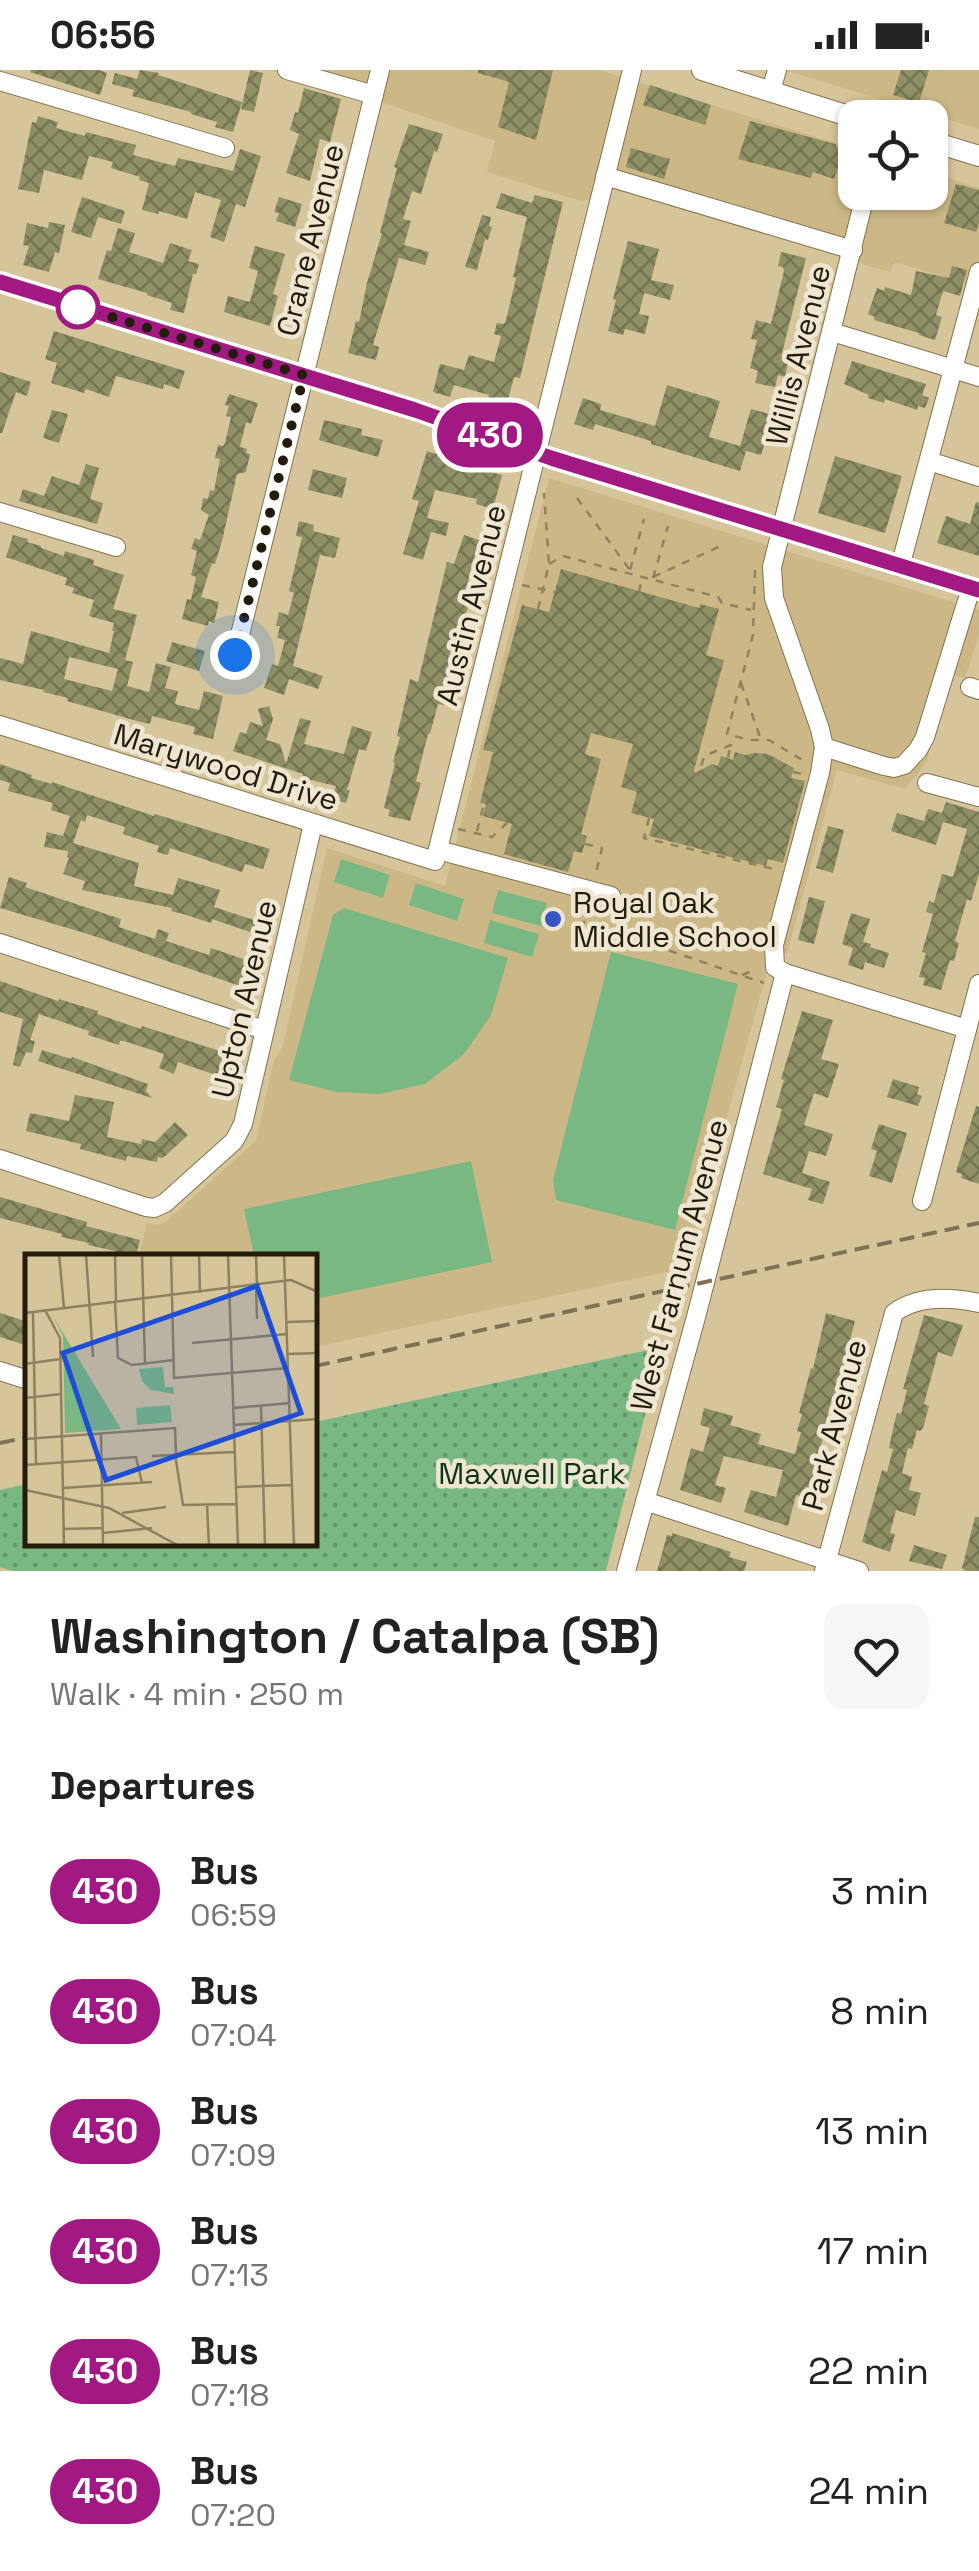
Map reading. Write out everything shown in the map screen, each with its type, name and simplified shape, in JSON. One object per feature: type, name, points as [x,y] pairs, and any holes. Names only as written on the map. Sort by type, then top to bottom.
[{"type":"main road","points":[[702,70],[838,112]]},
{"type":"main road","points":[[948,146],[979,156]]},
{"type":"street","points":[[287,70],[374,94]]},
{"type":"street","name":"Crane Avenue","points":[[235,655],[380,70]]},
{"type":"street","name":"Austin Avenue","points":[[436,856],[632,70]]},
{"type":"street","points":[[770,91],[777,70]]},
{"type":"street","points":[[1,74],[225,148]]},
{"type":"street","points":[[605,176],[853,250]]},
{"type":"street","name":"Willis Avenue","points":[[824,747],[774,598],[772,567],[862,210]]},
{"type":"street","points":[[900,567],[979,272]]},
{"type":"street","points":[[0,282],[975,589],[924,736],[911,759],[894,768],[824,747],[774,946],[775,967],[784,973],[970,1037]]},
{"type":"street","points":[[832,332],[979,378]]},
{"type":"street","points":[[929,461],[979,477]]},
{"type":"street","points":[[0,512],[116,548]]},
{"type":"street","name":"Marywood Drive","points":[[0,725],[313,824],[611,896]]},
{"type":"street","points":[[927,783],[979,798]]},
{"type":"street","name":"Upton Avenue","points":[[0,1159],[154,1208],[165,1204],[240,1134],[313,824]]},
{"type":"street","points":[[0,944],[264,1030]]},
{"type":"street","name":"West Farnum Avenue","points":[[626,1571],[784,973]]},
{"type":"street","points":[[922,1201],[970,1037],[979,984]]},
{"type":"street","name":"Park Avenue","points":[[825,1566],[891,1320],[899,1308],[938,1298],[979,1303]]},
{"type":"street","points":[[0,1372],[25,1379]]},
{"type":"street","points":[[645,1501],[825,1566],[859,1571]]},
{"type":"path","points":[[538,609],[550,564],[543,492]]},
{"type":"path","points":[[577,498],[629,572]]},
{"type":"path","points":[[629,572],[644,519]]},
{"type":"path","points":[[653,578],[668,526]]},
{"type":"path","points":[[653,578],[724,544]]},
{"type":"path","points":[[550,564],[564,556],[653,578],[753,610]]},
{"type":"path","points":[[756,568],[753,635],[727,734],[777,744],[809,767]]},
{"type":"path","points":[[638,592],[642,577]]},
{"type":"path","points":[[519,585],[555,592]]},
{"type":"path","points":[[741,682],[761,738]]},
{"type":"path","points":[[728,758],[733,736]]},
{"type":"path","points":[[693,773],[699,774],[704,756],[731,745]]},
{"type":"path","points":[[793,772],[809,776]]},
{"type":"path","points":[[476,832],[484,804]]},
{"type":"path","points":[[650,818],[644,838],[783,869]]},
{"type":"path","points":[[457,829],[492,837],[508,823]]},
{"type":"path","points":[[585,844],[602,848],[583,927],[653,945],[769,985]]},
{"type":"path","points":[[740,976],[765,966]]},
{"type":"shaded area","points":[[269,70],[599,70],[838,144],[838,210],[948,210],[948,178],[979,188],[979,288],[895,262],[890,272],[868,266],[832,251],[620,186],[583,201],[487,172],[495,141],[355,93]]},
{"type":"shaded area","points":[[784,70],[979,70],[979,129],[948,120],[948,100],[883,100]]},
{"type":"shaded area","name":"Royal Oak Middle School","points":[[549,478],[979,610],[979,635],[965,678],[952,675],[926,763],[905,789],[837,770],[787,953],[766,975],[685,1268],[318,1346],[318,1254],[139,1254],[147,1223],[165,1222],[256,1141],[274,1060],[283,1046],[327,848],[445,886]]},
{"type":"green space","points":[[341,859],[390,875],[383,898],[334,882]]},
{"type":"green space","points":[[416,883],[464,899],[457,921],[409,905]]},
{"type":"green space","points":[[498,890],[547,903],[541,926],[492,913]]},
{"type":"green space","points":[[344,908],[508,958],[491,1015],[464,1054],[425,1084],[380,1094],[337,1092],[289,1080],[333,915]]},
{"type":"green space","points":[[490,920],[539,934],[532,957],[484,943]]},
{"type":"green space","points":[[611,952],[738,984],[675,1230],[556,1200],[553,1180]]},
{"type":"green space","points":[[471,1161],[492,1262],[318,1298],[318,1254],[254,1254],[244,1209]]},
{"type":"green space","name":"Maxwell Park","points":[[662,1347],[606,1571],[12,1571],[0,1567],[0,1490],[25,1484],[25,1546],[318,1546],[318,1421]]},
{"type":"building","points":[[31,70],[99,70],[107,73],[100,95]]},
{"type":"building","points":[[140,70],[242,102],[233,132],[215,127],[217,122],[191,112],[132,96],[134,90],[112,84],[115,73],[137,79]]},
{"type":"building","points":[[250,70],[263,73],[254,112],[241,109]]},
{"type":"building","points":[[478,70],[553,70],[536,140],[498,127],[509,82]]},
{"type":"building","points":[[901,70],[929,70],[920,100],[893,95]]},
{"type":"building","points":[[650,85],[711,105],[705,125],[643,105]]},
{"type":"building","points":[[304,88],[341,99],[330,142],[320,139],[310,181],[286,173],[299,134],[290,130]]},
{"type":"building","points":[[38,116],[58,122],[56,128],[136,145],[133,155],[175,166],[178,158],[233,171],[240,149],[261,156],[245,207],[236,204],[224,242],[210,237],[221,200],[195,192],[187,219],[142,210],[149,183],[111,168],[113,162],[89,156],[82,180],[44,170],[39,193],[18,189],[32,122],[36,123]]},
{"type":"building","points":[[750,121],[835,144],[838,149],[834,179],[813,172],[811,178],[738,159]]},
{"type":"building","points":[[409,124],[443,134],[421,194],[412,191],[403,219],[411,221],[404,245],[429,252],[425,265],[399,258],[373,345],[379,347],[376,360],[348,353],[382,233],[397,168],[394,167]]},
{"type":"building","points":[[631,148],[670,159],[664,179],[626,167]]},
{"type":"building","points":[[956,184],[979,190],[976,232],[944,223]]},
{"type":"building","points":[[501,193],[532,203],[535,195],[563,202],[520,378],[514,377],[508,400],[515,401],[511,416],[485,409],[489,395],[454,385],[450,397],[433,392],[440,364],[464,370],[469,355],[494,362],[501,336],[494,334],[497,323],[504,324],[506,320],[527,217],[496,208]]},
{"type":"building","points":[[82,197],[125,211],[121,224],[98,217],[91,238],[71,232]]},
{"type":"building","points":[[279,197],[302,204],[295,227],[276,221],[279,213],[274,212]]},
{"type":"building","points":[[482,215],[491,217],[492,227],[477,270],[465,267]]},
{"type":"building","points":[[49,222],[65,225],[59,253],[55,252],[49,272],[23,265],[29,246],[23,245],[27,223],[48,228]]},
{"type":"building","points":[[118,228],[135,233],[129,252],[163,263],[170,243],[192,250],[188,261],[199,264],[184,313],[170,310],[172,303],[147,293],[98,279]]},
{"type":"building","points":[[628,241],[659,249],[651,280],[674,285],[670,300],[644,293],[639,314],[649,316],[645,334],[625,329],[623,335],[608,331]]},
{"type":"building","points":[[255,246],[285,254],[273,294],[278,296],[270,326],[224,312],[228,296],[250,302],[258,271],[249,268]]},
{"type":"building","points":[[781,252],[806,258],[781,357],[789,359],[785,377],[778,375],[775,387],[755,383],[758,371],[750,368],[757,340],[751,339],[756,320],[771,324],[784,271],[778,266]]},
{"type":"building","points":[[952,266],[967,270],[960,296],[943,291],[936,315],[942,317],[935,340],[874,320],[868,314],[877,288],[911,295],[916,271],[949,278]]},
{"type":"building","points":[[54,331],[185,371],[179,389],[164,384],[163,389],[116,376],[109,397],[51,383],[57,363],[45,359]]},
{"type":"building","points":[[852,361],[926,384],[922,395],[929,398],[925,408],[918,406],[917,410],[885,399],[884,403],[844,384]]},
{"type":"building","points":[[0,372],[31,382],[27,396],[16,392],[2,433],[0,433]]},
{"type":"building","points":[[667,385],[720,401],[709,437],[740,446],[751,409],[773,415],[761,455],[746,451],[740,471],[595,424],[593,430],[574,424],[583,398],[601,404],[600,410],[655,426]]},
{"type":"building","points":[[229,394],[258,403],[251,424],[246,422],[240,447],[250,454],[246,472],[237,474],[222,541],[201,597],[219,602],[214,623],[209,621],[208,626],[182,619],[196,577],[191,575],[197,551],[191,549],[195,538],[200,540],[209,515],[201,510],[203,498],[208,499],[210,490],[214,491],[220,459],[215,458],[218,445],[225,443],[231,417],[226,416],[229,406],[225,405]]},
{"type":"building","points":[[52,410],[68,414],[59,443],[43,438]]},
{"type":"building","points":[[324,420],[362,429],[361,435],[383,440],[378,457],[319,440]]},
{"type":"building","points":[[427,451],[502,475],[493,509],[476,504],[477,499],[435,490],[427,518],[449,523],[446,536],[431,532],[423,560],[403,554],[419,501],[412,499]]},
{"type":"building","points":[[835,456],[902,476],[885,533],[818,513]]},
{"type":"building","points":[[86,464],[99,468],[90,499],[103,503],[97,524],[19,501],[23,489],[44,496],[52,476],[79,485]]},
{"type":"building","points":[[313,469],[347,478],[342,498],[308,490]]},
{"type":"building","points":[[976,502],[979,556],[937,543],[946,516],[970,524]]},
{"type":"building","points":[[299,521],[314,525],[313,531],[340,538],[335,558],[320,555],[293,666],[323,676],[318,689],[289,679],[284,695],[264,688],[272,664],[278,666],[285,640],[277,638],[280,626],[276,626],[279,612],[288,615],[294,593],[289,591],[302,537],[296,536]]},
{"type":"building","points":[[13,535],[64,556],[65,551],[94,560],[93,565],[124,575],[113,609],[137,615],[125,660],[133,662],[127,686],[149,692],[156,663],[171,667],[165,688],[178,691],[175,704],[199,710],[204,691],[223,696],[213,739],[193,734],[195,727],[152,716],[150,724],[137,721],[67,701],[68,698],[44,690],[0,680],[0,658],[23,664],[31,631],[109,653],[114,631],[114,623],[89,616],[94,600],[72,593],[74,588],[65,585],[67,578],[6,557]],"holes":[[[69,657],[118,669],[112,691],[64,679]]]},
{"type":"building","points":[[464,535],[479,540],[464,596],[470,598],[444,705],[438,704],[428,734],[416,781],[421,783],[410,821],[388,816],[390,810],[384,808],[410,679],[418,682],[447,562],[454,564]]},
{"type":"building","points":[[561,569],[699,608],[700,604],[719,609],[706,655],[724,660],[693,774],[712,764],[718,766],[721,756],[733,760],[735,752],[768,754],[794,768],[791,778],[805,781],[783,863],[768,859],[766,866],[649,836],[654,819],[631,813],[637,792],[621,787],[633,744],[591,733],[585,754],[601,759],[581,834],[587,836],[582,853],[574,851],[568,872],[504,854],[512,824],[483,816],[486,804],[480,803],[493,752],[483,750],[522,605],[549,612]]},
{"type":"building","points":[[172,642],[205,651],[199,671],[166,661]]},
{"type":"building","points":[[269,706],[273,719],[266,740],[280,744],[286,764],[300,718],[311,721],[304,744],[344,754],[352,726],[372,732],[366,751],[359,749],[346,803],[332,799],[336,786],[302,778],[303,774],[233,751],[240,732],[246,734],[250,722],[263,726],[258,709]]},
{"type":"building","points":[[0,764],[32,775],[31,778],[270,849],[263,869],[245,864],[242,872],[170,848],[168,855],[157,852],[159,846],[123,834],[125,827],[87,815],[85,822],[81,820],[73,843],[139,863],[134,886],[173,895],[178,878],[220,890],[214,907],[269,925],[265,937],[212,919],[211,923],[171,911],[172,908],[82,890],[85,881],[63,874],[68,851],[44,847],[47,832],[63,836],[70,816],[51,810],[53,803],[8,791],[10,783],[0,780]]},
{"type":"building","points":[[946,802],[979,812],[979,874],[971,901],[967,899],[955,941],[959,943],[954,961],[950,960],[941,990],[923,985],[925,978],[919,977],[933,914],[926,912],[929,901],[934,903],[942,874],[953,877],[967,829],[943,822],[936,845],[891,831],[897,813],[924,821],[928,809],[942,813]]},
{"type":"building","points":[[828,826],[844,830],[833,873],[816,868]]},
{"type":"building","points":[[9,877],[27,883],[25,887],[121,919],[119,927],[155,939],[158,929],[169,933],[166,941],[209,955],[211,948],[255,963],[246,988],[0,908]]},
{"type":"building","points":[[809,897],[825,901],[814,944],[798,940]]},
{"type":"building","points":[[851,913],[870,919],[863,942],[889,953],[884,968],[865,962],[863,970],[848,965],[853,948],[842,944]]},
{"type":"building","points":[[0,981],[98,1011],[97,1014],[141,1029],[142,1026],[220,1051],[222,1047],[241,1053],[230,1084],[178,1062],[174,1074],[159,1068],[164,1054],[124,1041],[119,1045],[39,1014],[30,1040],[35,1041],[32,1053],[26,1052],[20,1067],[13,1065],[23,1019],[0,1012]]},
{"type":"building","points":[[802,1011],[833,1020],[821,1059],[839,1064],[828,1098],[814,1093],[804,1125],[833,1134],[826,1156],[809,1151],[802,1173],[830,1182],[823,1204],[808,1200],[812,1189],[763,1174],[782,1109],[776,1107],[784,1080],[781,1079]]},
{"type":"building","points":[[42,1050],[148,1084],[146,1091],[152,1098],[38,1061]]},
{"type":"building","points":[[893,1079],[919,1087],[917,1094],[922,1096],[918,1106],[887,1097]]},
{"type":"building","points":[[75,1095],[114,1102],[107,1137],[141,1144],[142,1139],[155,1142],[175,1122],[188,1135],[163,1158],[158,1157],[157,1162],[127,1156],[126,1161],[80,1149],[81,1144],[26,1131],[30,1113],[69,1121]]},
{"type":"building","points":[[976,1106],[979,1184],[961,1178],[962,1174],[956,1172]]},
{"type":"building","points":[[879,1124],[907,1133],[892,1183],[869,1176],[877,1151],[871,1149]]},
{"type":"building","points":[[0,1197],[140,1240],[136,1254],[115,1253],[0,1218]]},
{"type":"building","points":[[0,1313],[25,1321],[25,1345],[0,1337]]},
{"type":"building","points":[[826,1313],[855,1321],[847,1352],[852,1353],[836,1404],[831,1403],[825,1425],[831,1427],[828,1439],[823,1438],[810,1488],[805,1487],[802,1497],[796,1495],[788,1526],[744,1512],[751,1490],[776,1497],[783,1470],[724,1456],[715,1485],[726,1488],[721,1503],[680,1490],[691,1448],[703,1452],[710,1428],[700,1425],[704,1408],[733,1416],[730,1425],[761,1434],[758,1444],[795,1454],[801,1432],[797,1431],[802,1414],[799,1413]]},
{"type":"building","points":[[924,1315],[963,1325],[952,1357],[938,1352],[924,1404],[929,1406],[923,1428],[917,1430],[912,1449],[908,1448],[902,1473],[912,1477],[909,1490],[921,1493],[915,1516],[896,1510],[890,1552],[862,1542],[882,1470],[887,1472],[894,1424],[897,1413],[901,1414],[907,1390],[903,1389]]},
{"type":"building","points":[[975,1517],[979,1517],[979,1571],[966,1571],[962,1568]]},
{"type":"building","points":[[672,1533],[731,1552],[729,1557],[747,1562],[744,1571],[657,1571],[667,1535]]},
{"type":"building","points":[[914,1545],[947,1555],[942,1569],[909,1561]]},
{"type":"railway","points":[[318,1365],[979,1223]]},
{"type":"railway","points":[[0,1443],[25,1438]]},
{"type":"bus line","name":"430","points":[[0,282],[979,590]]},
{"type":"place","name":"Royal Oak Middle School","points":[[553,919]]},
{"type":"route","points":[[78,307],[304,375],[235,655]]}]
